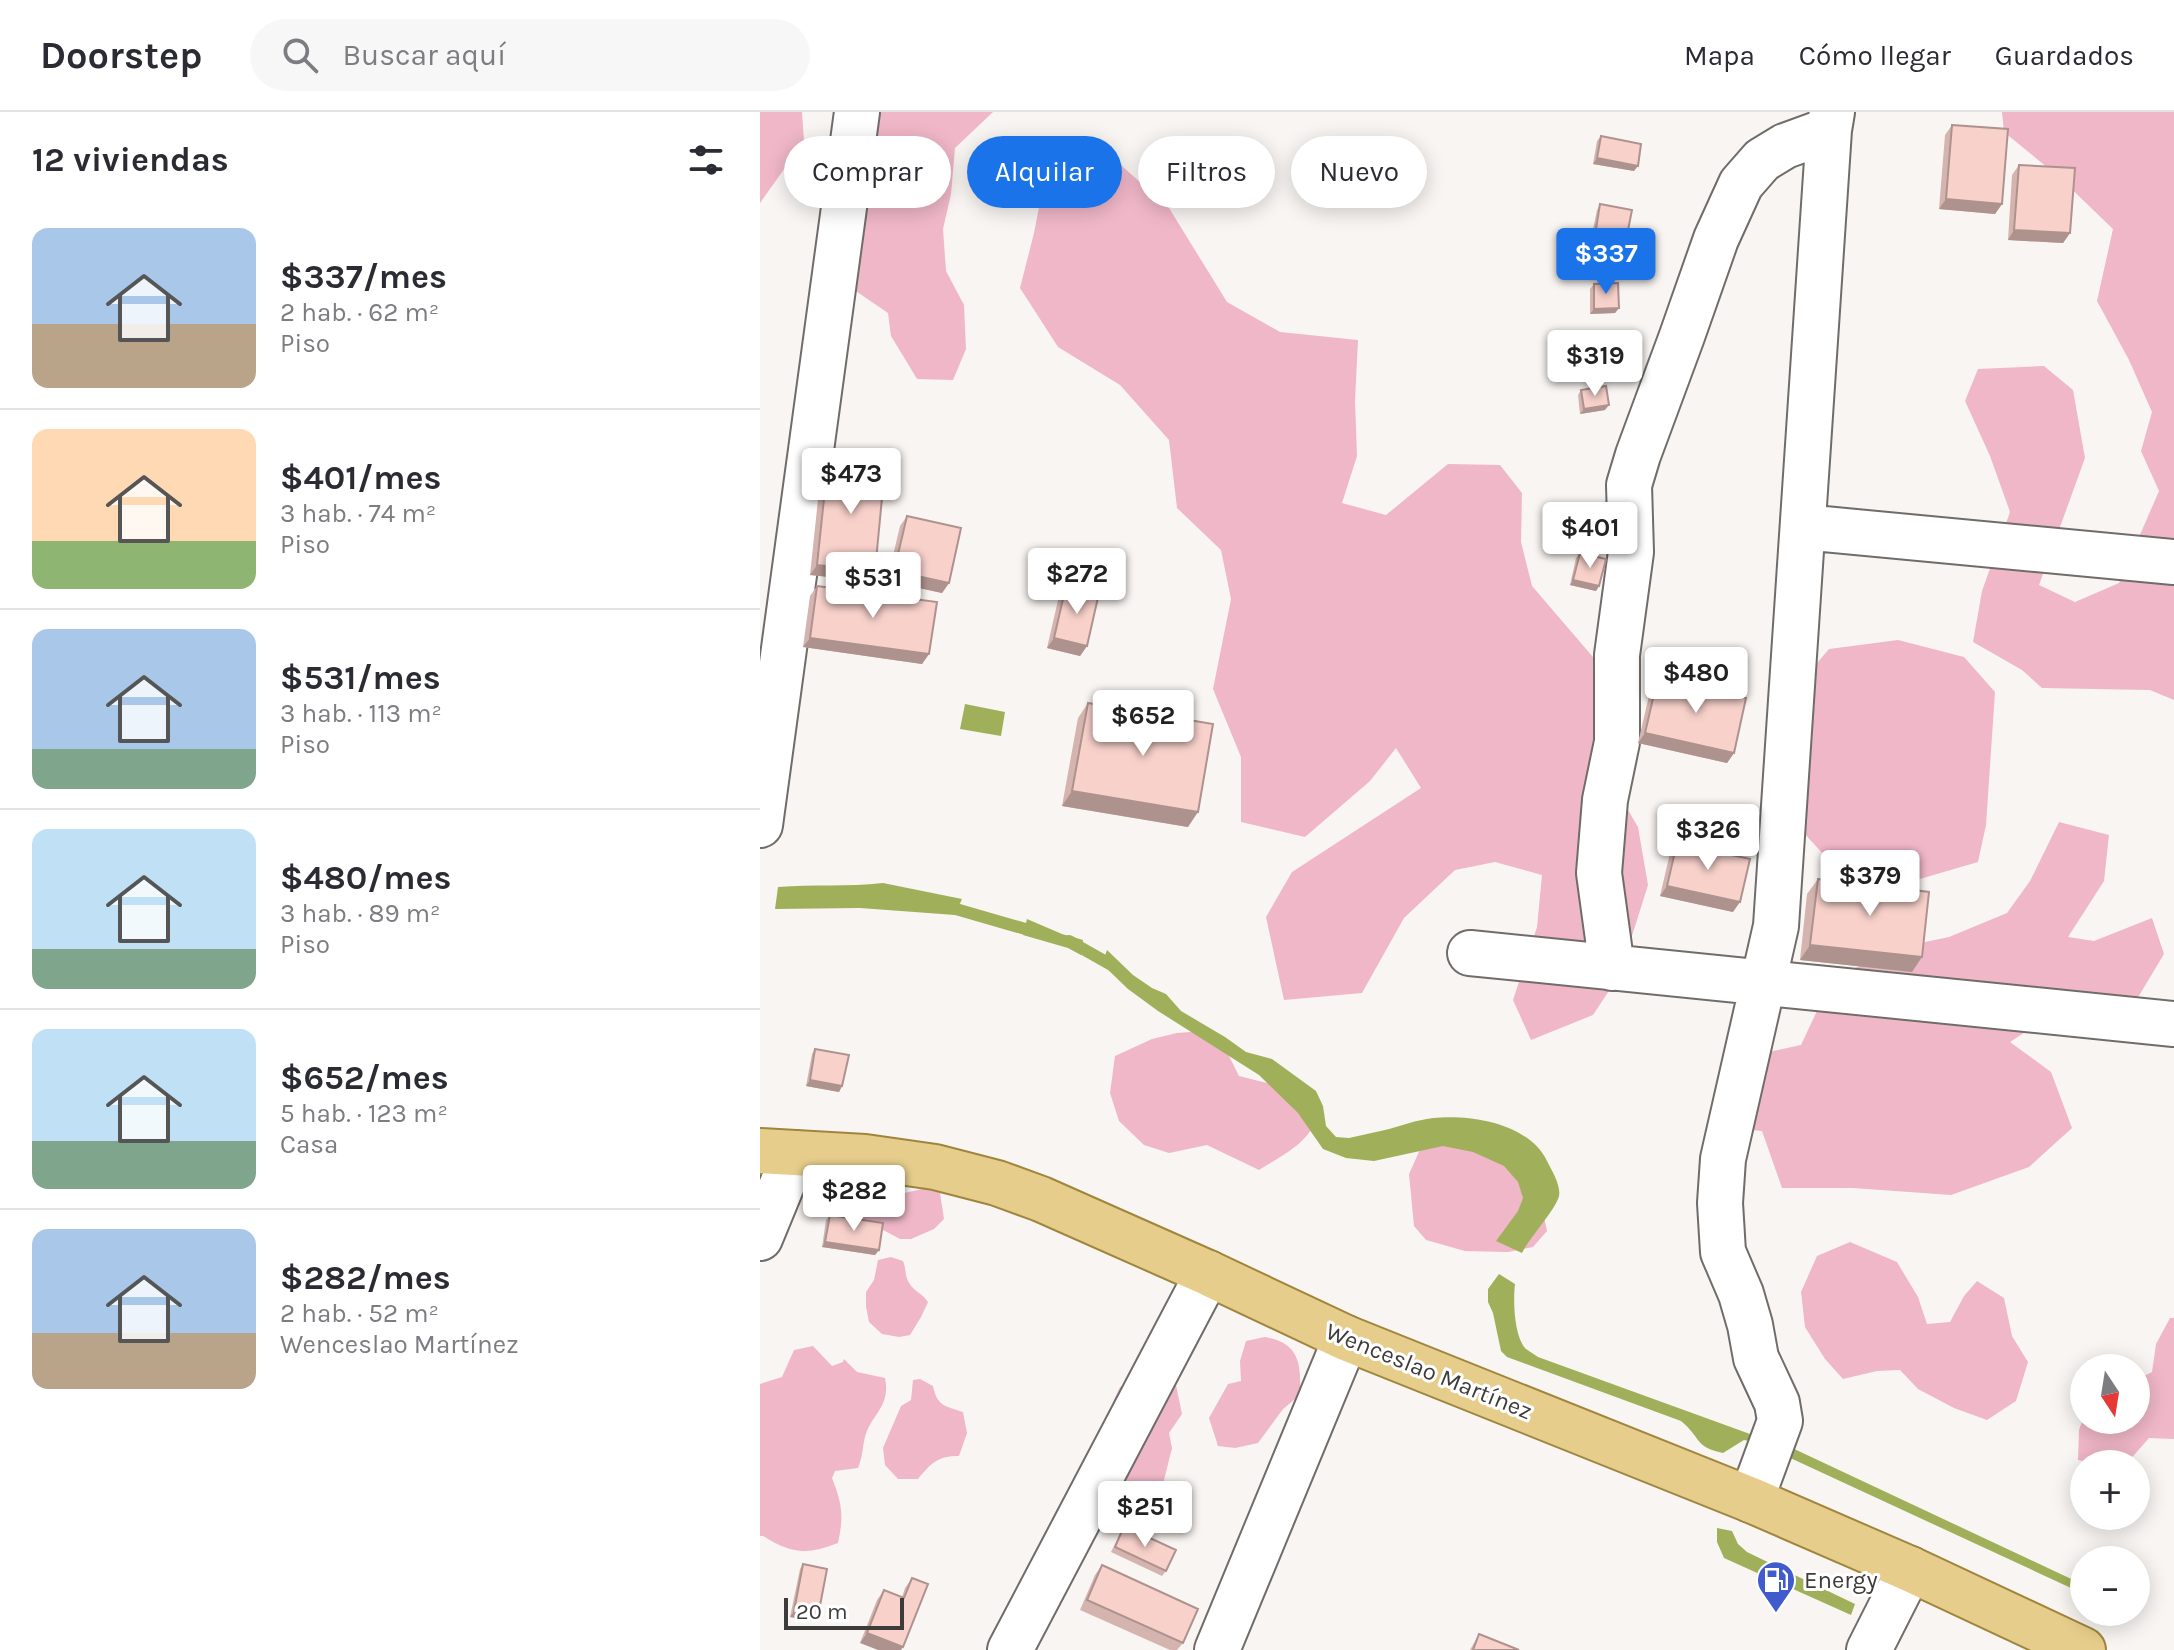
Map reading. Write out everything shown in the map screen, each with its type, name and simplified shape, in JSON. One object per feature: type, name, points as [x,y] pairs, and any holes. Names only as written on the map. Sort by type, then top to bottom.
[{"type":"main road","name":"Wenceslao Martínez","points":[[778,1152],[865,1157],[935,1167],[997,1183],[1041,1199],[1346,1338],[1751,1500],[1910,1569],[2083,1650]]},
{"type":"street","points":[[760,825],[767,722],[857,112]]},
{"type":"street","points":[[1751,1500],[1780,1421],[1777,1403],[1756,1358],[1741,1294],[1723,1252],[1720,1203],[1723,1159],[1776,926],[1831,121]]},
{"type":"street","points":[[1612,968],[1599,873],[1605,800],[1617,742],[1617,655],[1631,552],[1629,485],[1716,239],[1741,184],[1762,160],[1831,121]]},
{"type":"street","points":[[1803,527],[2174,562]]},
{"type":"street","points":[[1470,953],[2174,1024]]},
{"type":"street","points":[[760,1238],[778,1152]]},
{"type":"street","points":[[1010,1650],[1208,1273]]},
{"type":"street","points":[[1217,1650],[1346,1338]]},
{"type":"street","points":[[1869,1650],[1910,1569]]},
{"type":"shaded area","points":[[760,112],[802,112],[804,136],[784,136],[784,169],[760,203]]},
{"type":"shaded area","points":[[875,112],[993,112],[955,148],[951,194],[951,136],[871,136]]},
{"type":"shaded area","points":[[2002,112],[2174,112],[2174,700],[2150,690],[2042,688],[2022,670],[1973,642],[1982,591],[2010,512],[1990,456],[1965,401],[1978,369],[2044,366],[2073,390],[2085,458],[2039,585],[2075,602],[2119,583],[2159,491],[2141,451],[2152,412],[2129,360],[2097,301],[2113,229],[2059,177],[2004,132]]},
{"type":"shaded area","points":[[1122,166],[1138,180],[1138,208],[1169,208],[1227,302],[1280,332],[1358,340],[1355,401],[1357,456],[1342,503],[1386,515],[1448,464],[1500,465],[1522,493],[1521,542],[1532,586],[1605,671],[1612,783],[1638,827],[1648,885],[1620,974],[1593,1015],[1531,1040],[1513,1000],[1537,927],[1542,875],[1495,862],[1455,870],[1404,918],[1362,993],[1284,1000],[1266,917],[1292,872],[1421,788],[1396,748],[1370,781],[1305,837],[1241,822],[1241,757],[1213,689],[1231,599],[1221,550],[1177,508],[1169,440],[1120,385],[1058,347],[1020,288],[1039,208],[1122,208]]},
{"type":"shaded area","points":[[858,208],[948,208],[943,229],[946,271],[964,305],[966,349],[953,380],[917,379],[891,336],[888,313],[844,283]]},
{"type":"shaded area","points":[[1898,640],[1964,657],[1995,692],[1986,825],[1978,862],[1906,883],[1833,865],[1784,811],[1788,697],[1829,649]]},
{"type":"shaded area","points":[[965,704],[1005,712],[1001,736],[960,729]]},
{"type":"shaded area","points":[[2059,822],[2109,835],[2104,881],[2068,937],[2094,941],[2152,918],[2164,954],[2137,999],[2056,1012],[2010,1042],[2051,1072],[2072,1128],[2029,1167],[1951,1195],[1853,1188],[1782,1188],[1762,1131],[1720,1127],[1769,1052],[1801,1045],[1832,979],[1897,948],[1949,937],[2007,913],[2030,881]]},
{"type":"shaded area","points":[[883,883],[962,899],[955,915],[860,908],[775,909],[778,887]]},
{"type":"shaded area","points":[[1027,919],[1083,940],[1081,955],[1023,935]]},
{"type":"shaded area","points":[[1107,950],[1133,975],[1166,994],[1181,1011],[1246,1052],[1272,1059],[1316,1091],[1323,1106],[1326,1126],[1336,1137],[1349,1138],[1433,1118],[1464,1118],[1497,1124],[1527,1138],[1538,1148],[1557,1183],[1557,1202],[1522,1253],[1496,1241],[1518,1211],[1523,1198],[1518,1182],[1504,1166],[1473,1152],[1443,1146],[1374,1161],[1346,1158],[1323,1149],[1298,1113],[1259,1075],[1128,989],[1102,964]]},
{"type":"shaded area","points":[[1203,1031],[1221,1040],[1239,1076],[1267,1083],[1292,1078],[1315,1122],[1299,1144],[1259,1170],[1207,1145],[1169,1153],[1144,1145],[1119,1121],[1110,1093],[1115,1056],[1152,1039]]},
{"type":"shaded area","points":[[1453,1132],[1535,1174],[1547,1231],[1533,1247],[1508,1252],[1465,1251],[1426,1240],[1414,1226],[1409,1174],[1422,1145]]},
{"type":"shaded area","points":[[843,1179],[864,1180],[875,1192],[886,1197],[927,1188],[940,1193],[944,1219],[934,1229],[911,1239],[900,1239],[870,1223],[833,1222],[824,1208],[821,1195],[826,1184]]},
{"type":"shaded area","points":[[1850,1242],[1897,1262],[1918,1297],[1927,1324],[1950,1322],[1964,1296],[1977,1281],[2004,1298],[2012,1336],[2028,1362],[2016,1401],[1987,1420],[1954,1408],[1918,1389],[1900,1370],[1877,1371],[1843,1379],[1825,1359],[1805,1327],[1801,1292],[1817,1256]]},
{"type":"shaded area","points":[[891,1257],[903,1261],[910,1284],[928,1302],[910,1335],[899,1337],[882,1334],[869,1322],[866,1307],[866,1292],[874,1280],[878,1260]]},
{"type":"shaded area","points":[[1499,1274],[1515,1284],[1514,1308],[1519,1336],[1526,1349],[1538,1357],[1761,1438],[1758,1443],[1744,1440],[1723,1453],[1714,1451],[1702,1444],[1681,1421],[1507,1357],[1501,1351],[1488,1302],[1488,1289]]},
{"type":"shaded area","points":[[2170,1318],[2174,1318],[2174,1439],[2149,1438],[2138,1450],[2078,1450],[2079,1434],[2150,1434],[2150,1373],[2156,1344]]},
{"type":"shaded area","points":[[1265,1337],[1277,1340],[1292,1350],[1299,1365],[1300,1395],[1283,1409],[1258,1443],[1235,1448],[1218,1446],[1209,1418],[1228,1384],[1241,1381],[1240,1361],[1246,1341]]},
{"type":"shaded area","points":[[813,1346],[832,1366],[844,1359],[857,1372],[885,1378],[886,1388],[883,1403],[865,1437],[858,1468],[835,1471],[832,1478],[841,1510],[838,1543],[817,1550],[800,1551],[760,1536],[760,1384],[782,1377],[794,1350]]},
{"type":"shaded area","points":[[1161,1376],[1176,1385],[1182,1414],[1169,1433],[1172,1448],[1163,1484],[1137,1499],[1100,1497],[1116,1428],[1113,1402],[1120,1387],[1129,1382]]},
{"type":"shaded area","points":[[920,1379],[933,1386],[943,1404],[963,1412],[967,1433],[959,1456],[936,1462],[918,1479],[898,1479],[885,1465],[883,1448],[901,1406],[911,1400],[913,1380]]},
{"type":"shaded area","points":[[1790,1447],[2070,1578],[2070,1588],[1786,1456]]},
{"type":"shaded area","points":[[1717,1528],[1732,1531],[1738,1544],[1747,1552],[1855,1604],[1851,1615],[1724,1558],[1717,1542]]},
{"type":"building","points":[[1952,125],[2008,129],[2002,204],[1946,199]]},
{"type":"building","points":[[1601,136],[1641,144],[1638,166],[1597,158]]},
{"type":"building","points":[[2019,165],[2075,168],[2070,233],[2014,230]]},
{"type":"building","points":[[1600,204],[1632,210],[1627,235],[1596,229]]},
{"type":"building","points":[[1618,283],[1619,308],[1594,309],[1594,284]]},
{"type":"building","points":[[1606,386],[1609,405],[1584,409],[1581,390]]},
{"type":"building","points":[[828,461],[885,467],[875,571],[817,565]]},
{"type":"building","points":[[907,516],[961,528],[949,583],[894,571]]},
{"type":"building","points":[[1580,553],[1606,559],[1599,586],[1573,580]]},
{"type":"building","points":[[817,586],[937,602],[929,654],[810,638]]},
{"type":"building","points":[[1066,586],[1099,593],[1087,646],[1054,638]]},
{"type":"building","points":[[1658,677],[1746,698],[1734,753],[1645,733]]},
{"type":"building","points":[[1088,703],[1213,724],[1198,812],[1072,791]]},
{"type":"building","points":[[1677,843],[1750,859],[1740,902],[1667,886]]},
{"type":"building","points":[[1818,879],[1929,892],[1922,957],[1810,945]]},
{"type":"building","points":[[815,1049],[849,1055],[842,1086],[810,1080]]},
{"type":"building","points":[[830,1215],[883,1223],[879,1250],[825,1242]]},
{"type":"building","points":[[1124,1526],[1176,1550],[1166,1571],[1115,1547]]},
{"type":"building","points":[[803,1564],[827,1569],[818,1616],[794,1611]]},
{"type":"building","points":[[1102,1565],[1198,1609],[1183,1643],[1087,1600]]},
{"type":"building","points":[[912,1578],[928,1584],[903,1647],[867,1633],[884,1590],[904,1598]]},
{"type":"building","points":[[1479,1634],[1519,1650],[1473,1650]]},
{"type":"waterway","points":[[942,905],[1039,933]]},
{"type":"waterway","points":[[1069,941],[1115,967]]},
{"type":"place","name":"Energy","points":[[1776,1614]]}]
